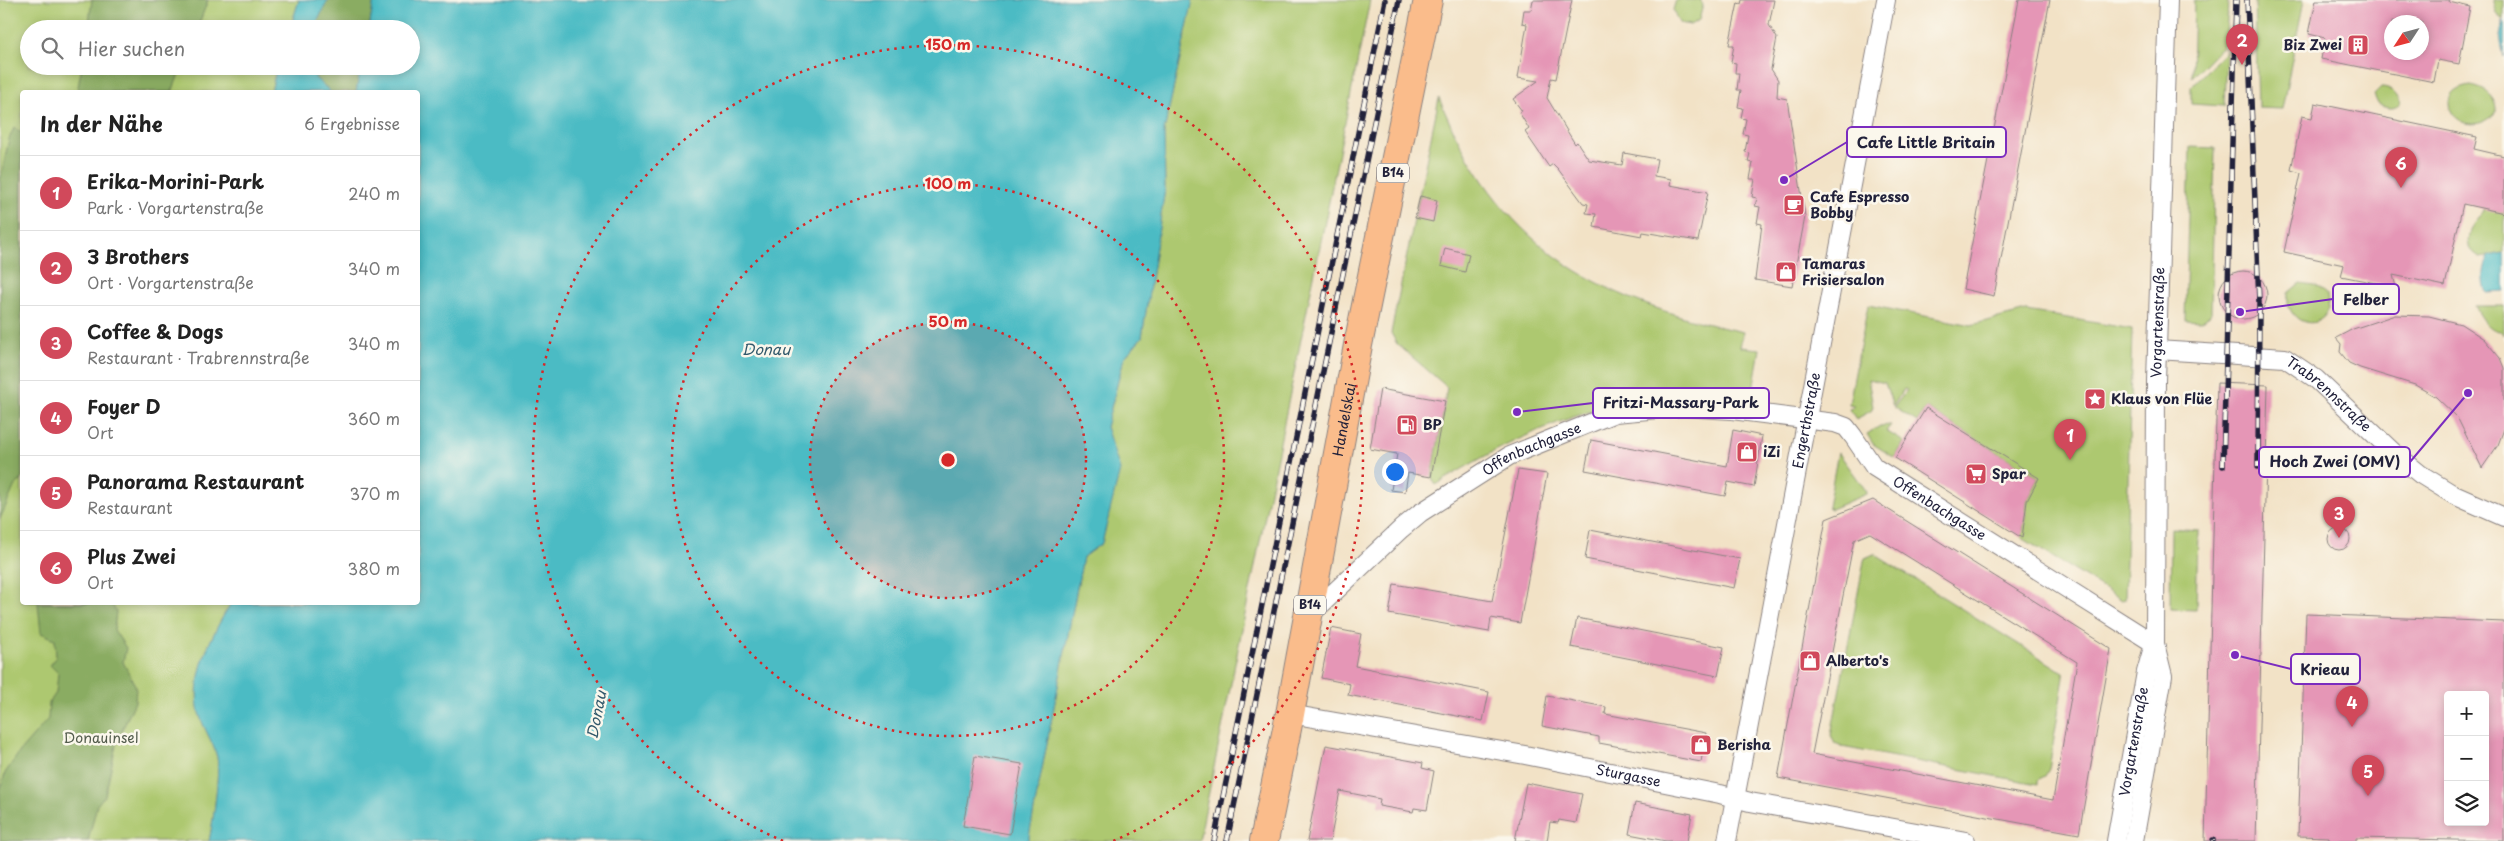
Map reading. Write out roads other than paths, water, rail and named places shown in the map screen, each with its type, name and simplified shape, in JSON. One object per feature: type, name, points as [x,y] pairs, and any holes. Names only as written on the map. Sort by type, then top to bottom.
[{"type":"main road","name":"Handelskai","points":[[1264,841],[1290,714],[1358,345],[1428,0]]},
{"type":"street","name":"Engerthstraße","points":[[1727,841],[1805,420],[1886,0]]},
{"type":"street","name":"Vorgartenstraße","points":[[2134,841],[2162,676],[2155,644],[2157,350],[2168,0]]},
{"type":"street","name":"Trabrennstraße","points":[[2157,350],[2285,358],[2316,379],[2393,452],[2420,474],[2454,495],[2504,517]]},
{"type":"street","name":"Offenbachgasse","points":[[1308,617],[1400,529],[1420,513],[1509,456],[1615,413],[1682,407],[1756,412],[1835,423],[1846,427],[1874,467],[2155,644]]},
{"type":"street","name":"Vorgartenstraße","points":[[2116,841],[2146,672],[2155,644]]},
{"type":"street","name":"Sturgasse","points":[[1290,714],[1525,754],[1720,794],[1735,799],[1966,841]]},
{"type":"water","points":[[299,0],[328,0],[318,20],[293,20]]},
{"type":"water","name":"Donau","points":[[374,0],[1193,0],[1164,131],[1165,189],[1142,337],[1124,358],[1106,427],[1120,470],[1102,543],[1083,557],[1028,841],[209,841],[216,799],[218,764],[215,751],[199,713],[197,693],[201,666],[206,652],[230,605],[420,605],[420,90],[356,90],[359,75],[420,75],[420,20],[371,20]]},
{"type":"water","points":[[2504,21],[2504,58],[2500,36]]},
{"type":"water","points":[[275,75],[315,75],[315,78],[329,90],[271,90]]},
{"type":"water","points":[[2504,253],[2504,292],[2487,293],[2484,269],[2487,260],[2489,256]]},
{"type":"railway","points":[[1214,841],[1385,0]]},
{"type":"railway","points":[[1227,841],[1399,0]]},
{"type":"railway","points":[[2223,466],[2236,0]]},
{"type":"railway","points":[[2247,0],[2259,302],[2258,467]]},
{"type":"place","name":"Biz Zwei","points":[[2358,45]]},
{"type":"place","name":"3 Brothers","points":[[2242,65]]},
{"type":"place","name":"Cafe Little Britain","points":[[1784,180]]},
{"type":"place","name":"Plus Zwei","points":[[2401,188]]},
{"type":"place","name":"Cafe Espresso Bobby","points":[[1794,205]]},
{"type":"place","name":"Tamaras Frisiersalon","points":[[1786,272]]},
{"type":"place","name":"Felber","points":[[2240,312]]},
{"type":"place","name":"Hoch Zwei (OMV)","points":[[2468,393]]},
{"type":"place","name":"Klaus von Flüe","points":[[2095,399]]},
{"type":"place","name":"Fritzi-Massary-Park","points":[[1517,412]]},
{"type":"place","name":"BP","points":[[1407,425]]},
{"type":"place","name":"iZi","points":[[1747,452]]},
{"type":"place","name":"Erika-Morini-Park","points":[[2070,460]]},
{"type":"place","name":"Spar","points":[[1976,474]]},
{"type":"place","name":"Coffee & Dogs","points":[[2339,538]]},
{"type":"place","name":"Krieau","points":[[2235,655]]},
{"type":"place","name":"Alberto's","points":[[1810,661]]},
{"type":"place","name":"Foyer D","points":[[2352,727]]},
{"type":"place","name":"Berisha","points":[[1701,745]]},
{"type":"place","name":"Panorama Restaurant","points":[[2368,796]]},
{"type":"park label","name":"Donauinsel","points":[[101,738]]}]
